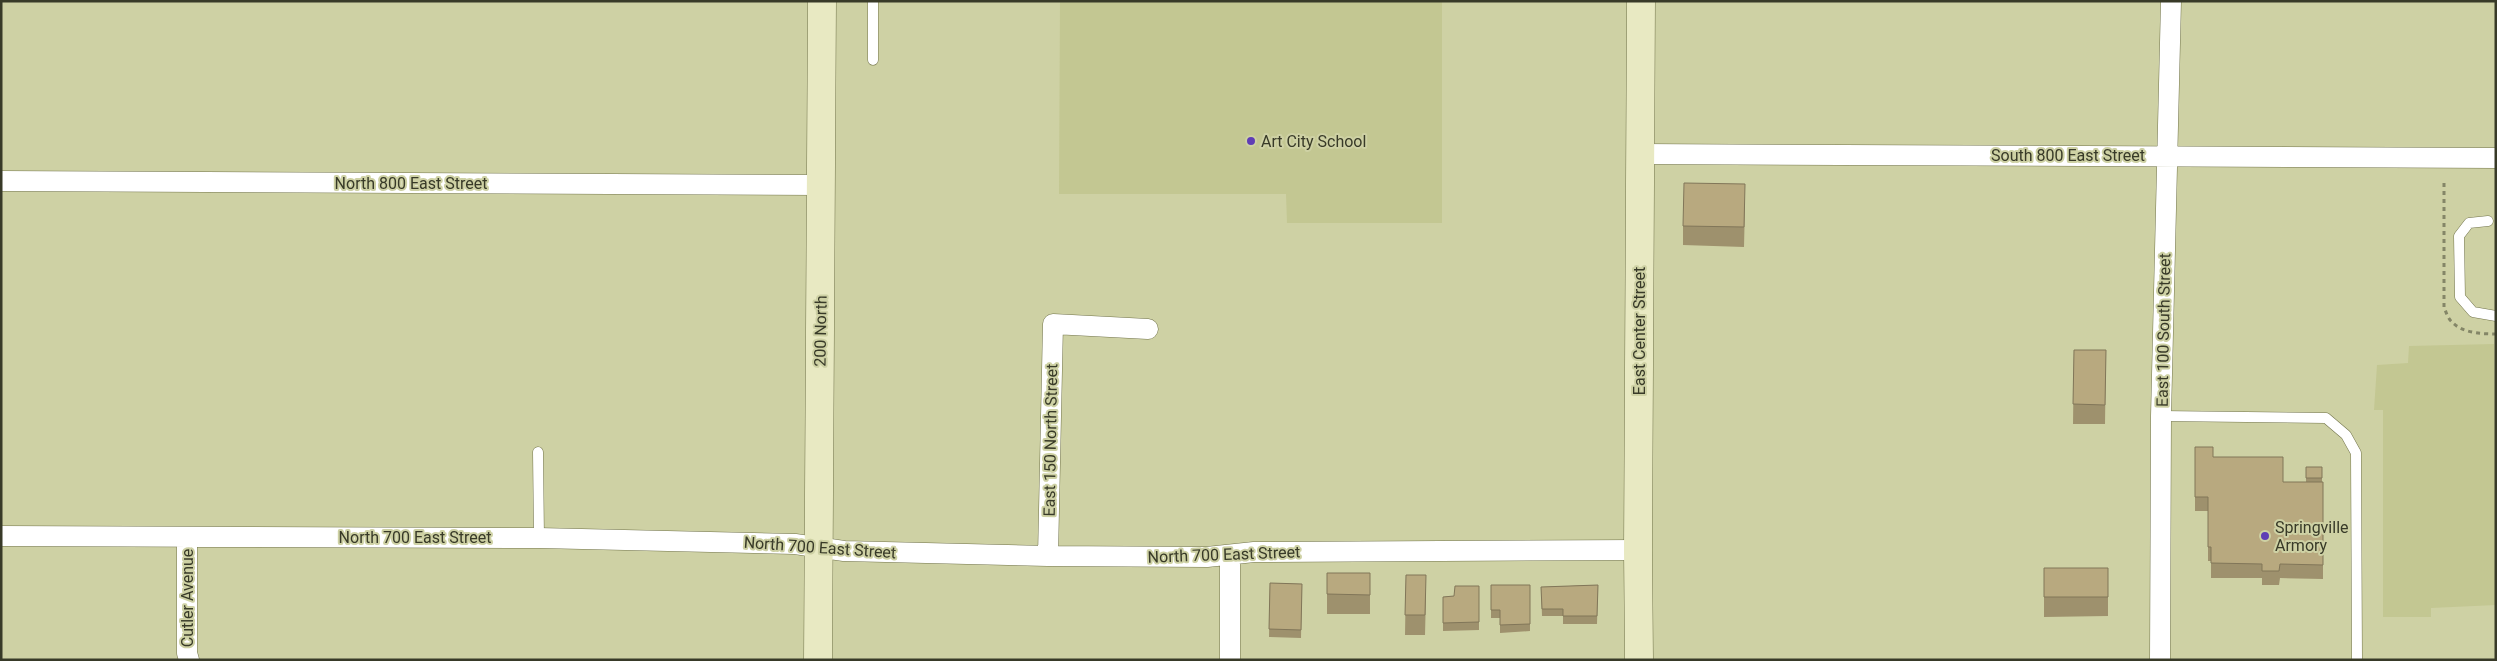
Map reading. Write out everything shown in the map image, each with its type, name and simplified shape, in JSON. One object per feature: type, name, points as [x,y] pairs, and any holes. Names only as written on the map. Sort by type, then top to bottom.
[{"type":"street","name":"200 North","points":[[818,660],[822,1]]},
{"type":"street","name":"East Center Street","points":[[1639,660],[1641,1]]},
{"type":"street","name":"East 100 South Street","points":[[2160,660],[2161,416],[2171,1]]},
{"type":"street","name":"South 800 East Street","points":[[1640,154],[2496,158]]},
{"type":"street","name":"North 800 East Street","points":[[1,181],[822,185]]},
{"type":"street","name":"East 150 North Street","points":[[1048,556],[1053,324],[1148,329]]},
{"type":"street","name":"North 700 East Street","points":[[1,536],[539,538],[795,544],[844,551],[1048,556],[1230,555],[1264,552],[1638,550]]},
{"type":"street","name":"Cutler Avenue","points":[[187,537],[187,652],[189,660]]},
{"type":"street","points":[[1230,555],[1230,660]]},
{"type":"lane","points":[[872,1],[873,60]]},
{"type":"lane","points":[[2488,221],[2469,223],[2459,236],[2460,297],[2473,312],[2496,316]]},
{"type":"lane","points":[[2161,416],[2326,418],[2346,435],[2356,453],[2357,660]]},
{"type":"lane","points":[[538,452],[539,538]]},
{"type":"shaded area","name":"Art City School","points":[[1060,1],[1442,1],[1442,223],[1287,223],[1286,194],[1059,194]]},
{"type":"shaded area","points":[[2494,344],[2496,605],[2431,608],[2431,617],[2383,617],[2383,410],[2374,410],[2377,365],[2408,363],[2409,346]]},
{"type":"building","points":[[1684,183],[1745,184],[1744,227],[1683,226]]},
{"type":"building","points":[[2074,350],[2106,350],[2105,405],[2073,404]]},
{"type":"building","name":"Springville Armory","points":[[2195,447],[2213,447],[2213,457],[2283,457],[2283,482],[2323,482],[2323,565],[2280,564],[2279,571],[2262,571],[2262,564],[2211,563],[2211,547],[2208,547],[2208,497],[2195,497]]},
{"type":"building","points":[[2306,467],[2322,467],[2322,478],[2306,478]]},
{"type":"building","points":[[2044,568],[2108,568],[2108,597],[2044,597]]},
{"type":"building","points":[[1327,573],[1370,573],[1370,595],[1327,594]]},
{"type":"building","points":[[1406,575],[1426,575],[1425,615],[1405,615]]},
{"type":"building","points":[[1270,583],[1302,584],[1301,630],[1269,629]]},
{"type":"building","points":[[1491,585],[1530,585],[1530,624],[1500,625],[1500,610],[1491,610]]},
{"type":"building","points":[[1598,585],[1597,616],[1563,616],[1563,609],[1542,609],[1541,587]]},
{"type":"building","points":[[1455,586],[1479,586],[1479,622],[1443,623],[1443,597],[1454,596]]},
{"type":"place","name":"Art City School","points":[[1251,141]]},
{"type":"place","name":"Springville Armory","points":[[2265,536]]}]
